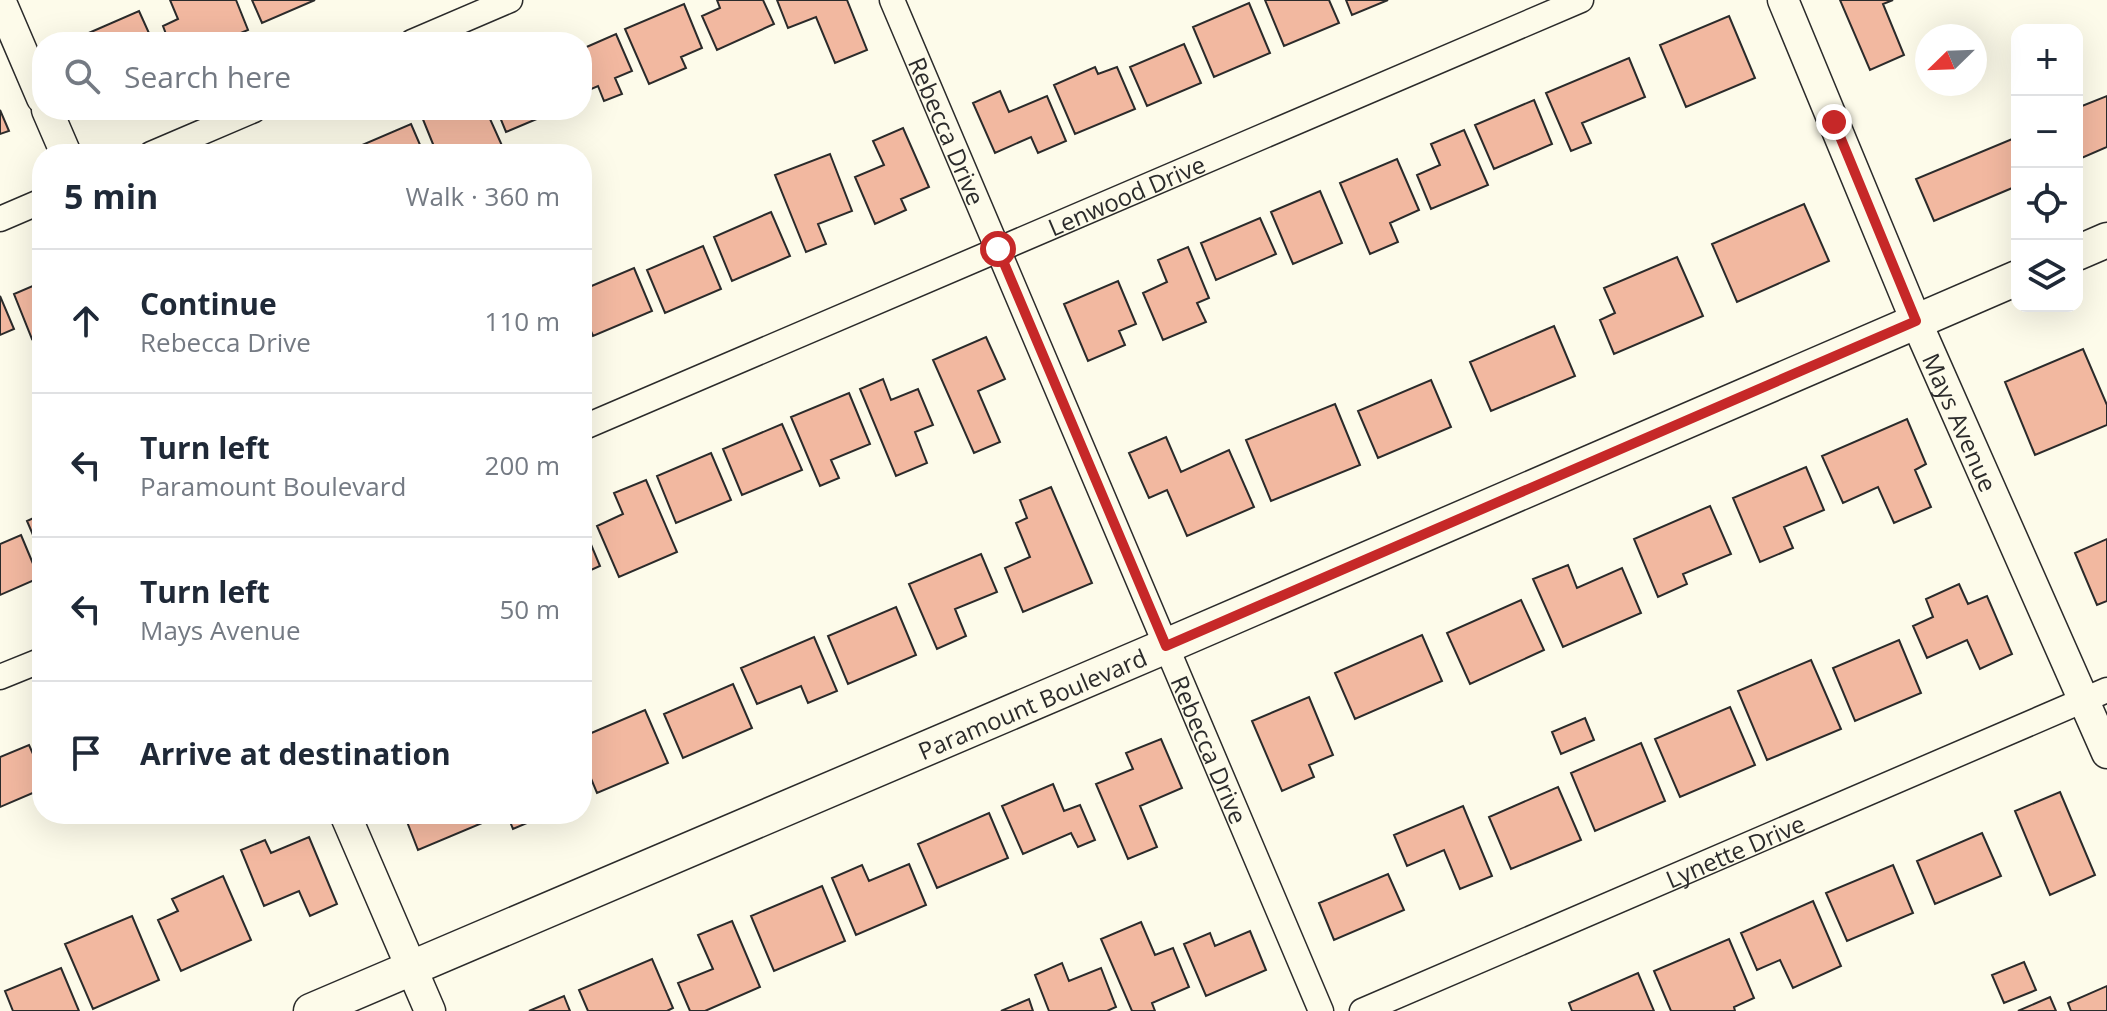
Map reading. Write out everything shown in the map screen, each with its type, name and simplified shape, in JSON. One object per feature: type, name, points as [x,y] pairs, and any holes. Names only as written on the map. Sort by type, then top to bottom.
[{"type":"main road","points":[[2083,250],[2107,240]]},
{"type":"main road","name":"Paramount Boulevard","points":[[311,1011],[2011,281]]},
{"type":"street","points":[[0,0],[32,75]]},
{"type":"street","points":[[435,32],[510,0]]},
{"type":"street","name":"Rebecca Drive","points":[[892,0],[1321,1011]]},
{"type":"street","name":"Lenwood Drive","points":[[592,424],[1581,0]]},
{"type":"street","name":"Mays Avenue","points":[[1783,0],[1916,321],[2096,695],[2107,753]]},
{"type":"street","points":[[51,120],[62,144]]},
{"type":"street","points":[[174,144],[231,120]]},
{"type":"street","points":[[0,219],[32,205]]},
{"type":"street","points":[[0,677],[32,664]]},
{"type":"street","name":"Lynette Drive","points":[[1362,1011],[2096,695]]},
{"type":"street","points":[[349,824],[430,1011]]},
{"type":"building","points":[[170,0],[236,0],[248,30],[165,32],[163,26],[178,19]]},
{"type":"building","points":[[252,0],[315,0],[262,23]]},
{"type":"building","points":[[717,0],[763,0],[774,24],[717,50],[702,16],[720,8]]},
{"type":"building","points":[[777,0],[847,0],[867,50],[835,63],[816,17],[788,28]]},
{"type":"building","points":[[1265,0],[1329,0],[1339,23],[1284,46]]},
{"type":"building","points":[[1346,0],[1388,0],[1352,15]]},
{"type":"building","points":[[1840,0],[1893,0],[1883,4],[1904,55],[1870,70]]},
{"type":"building","points":[[1249,3],[1270,53],[1214,77],[1193,27]]},
{"type":"building","points":[[684,4],[702,48],[681,57],[686,68],[649,84],[625,29]]},
{"type":"building","points":[[139,11],[148,32],[91,32]]},
{"type":"building","points":[[1729,16],[1755,78],[1686,107],[1660,45]]},
{"type":"building","points":[[616,34],[632,71],[615,78],[622,94],[604,101],[598,86],[592,89],[592,45]]},
{"type":"building","points":[[1184,44],[1201,83],[1147,106],[1130,67]]},
{"type":"building","points":[[1629,58],[1645,97],[1582,123],[1591,143],[1571,151],[1546,93]]},
{"type":"building","points":[[1095,67],[1098,74],[1117,67],[1135,109],[1075,134],[1054,85]]},
{"type":"building","points":[[1000,91],[1009,112],[1047,96],[1066,141],[1038,153],[1031,137],[995,153],[973,103]]},
{"type":"building","points":[[2107,96],[2107,147],[2083,157],[2083,106]]},
{"type":"building","points":[[1534,100],[1552,144],[1494,169],[1475,125]]},
{"type":"building","points":[[0,110],[9,131],[0,134]]},
{"type":"building","points":[[423,120],[490,120],[501,144],[433,144]]},
{"type":"building","points":[[501,120],[534,120],[506,132]]},
{"type":"building","points":[[411,124],[420,144],[364,144]]},
{"type":"building","points":[[903,128],[929,187],[901,199],[906,210],[875,224],[855,177],[884,165],[873,141]]},
{"type":"building","points":[[1464,130],[1488,185],[1431,209],[1417,175],[1440,165],[1431,144]]},
{"type":"building","points":[[2011,139],[2011,189],[1934,221],[1916,179]]},
{"type":"building","points":[[830,154],[852,211],[818,224],[826,244],[806,252],[775,175]]},
{"type":"building","points":[[1397,159],[1419,210],[1390,223],[1398,242],[1370,254],[1340,183]]},
{"type":"building","points":[[1320,191],[1342,243],[1293,264],[1271,212]]},
{"type":"building","points":[[1804,204],[1829,261],[1737,302],[1712,244]]},
{"type":"building","points":[[771,212],[790,256],[732,281],[714,237]]},
{"type":"building","points":[[1260,218],[1276,254],[1216,280],[1201,243]]},
{"type":"building","points":[[703,246],[721,289],[665,313],[647,270]]},
{"type":"building","points":[[1188,247],[1209,298],[1197,303],[1206,322],[1163,340],[1143,293],[1167,282],[1158,260]]},
{"type":"building","points":[[1677,257],[1703,316],[1614,354],[1600,320],[1615,313],[1604,288]]},
{"type":"building","points":[[634,268],[652,311],[593,336],[592,286]]},
{"type":"building","points":[[1118,281],[1136,324],[1119,331],[1125,345],[1088,361],[1064,304]]},
{"type":"building","points":[[32,286],[32,339],[14,294]]},
{"type":"building","points":[[0,296],[14,329],[0,335]]},
{"type":"building","points":[[1554,326],[1575,376],[1491,411],[1470,362]]},
{"type":"building","points":[[986,337],[1005,379],[978,391],[1000,442],[974,453],[933,360]]},
{"type":"building","points":[[2083,349],[2107,405],[2107,425],[2035,455],[2005,382]]},
{"type":"building","points":[[883,379],[891,400],[918,389],[933,425],[915,432],[927,463],[896,476],[860,389]]},
{"type":"building","points":[[1431,380],[1451,427],[1378,458],[1358,411]]},
{"type":"building","points":[[849,393],[870,444],[831,460],[839,478],[820,486],[791,417]]},
{"type":"building","points":[[1335,404],[1360,465],[1271,501],[1246,440]]},
{"type":"building","points":[[1907,419],[1926,464],[1915,470],[1931,507],[1894,523],[1878,487],[1843,503],[1822,456]]},
{"type":"building","points":[[782,424],[802,470],[742,495],[723,449]]},
{"type":"building","points":[[1166,437],[1181,472],[1229,450],[1254,507],[1187,536],[1167,490],[1149,498],[1129,453]]},
{"type":"building","points":[[711,453],[731,500],[676,523],[657,476]]},
{"type":"building","points":[[1806,467],[1824,510],[1784,527],[1793,548],[1760,562],[1733,498]]},
{"type":"building","points":[[646,480],[677,552],[619,577],[597,526],[623,514],[614,493]]},
{"type":"building","points":[[1051,487],[1092,583],[1023,612],[1005,568],[1030,557],[1016,523],[1027,518],[1020,500]]},
{"type":"building","points":[[1710,506],[1731,554],[1683,574],[1687,584],[1658,597],[1634,539]]},
{"type":"building","points":[[21,535],[32,561],[32,581],[0,595],[0,544]]},
{"type":"building","points":[[2107,539],[2107,601],[2097,605],[2075,553]]},
{"type":"building","points":[[592,547],[600,566],[592,570]]},
{"type":"building","points":[[981,554],[997,592],[955,609],[966,636],[937,649],[909,584]]},
{"type":"building","points":[[1568,565],[1577,588],[1622,568],[1641,613],[1563,647],[1533,579]]},
{"type":"building","points":[[1959,584],[1968,604],[1987,596],[2012,654],[1980,669],[1967,640],[1927,658],[1913,626],[1933,617],[1926,599]]},
{"type":"building","points":[[1521,600],[1544,650],[1470,684],[1447,633]]},
{"type":"building","points":[[896,607],[916,655],[848,684],[828,636]]},
{"type":"building","points":[[1422,635],[1442,681],[1355,719],[1335,673]]},
{"type":"building","points":[[814,637],[837,691],[808,703],[801,686],[757,704],[741,668]]},
{"type":"building","points":[[1899,640],[1921,693],[1855,721],[1833,668]]},
{"type":"building","points":[[1811,660],[1841,729],[1767,760],[1738,691]]},
{"type":"building","points":[[733,684],[752,728],[683,758],[664,714]]},
{"type":"building","points":[[1309,697],[1333,755],[1309,765],[1314,777],[1282,791],[1252,721]]},
{"type":"building","points":[[1730,707],[1755,765],[1680,797],[1655,739]]},
{"type":"building","points":[[645,710],[668,763],[597,793],[592,781],[592,733]]},
{"type":"building","points":[[1585,718],[1594,740],[1561,754],[1552,732]]},
{"type":"building","points":[[1161,739],[1182,788],[1140,806],[1157,847],[1128,859],[1096,784],[1133,769],[1126,753]]},
{"type":"building","points":[[1641,743],[1665,801],[1595,831],[1571,773]]},
{"type":"building","points":[[29,745],[32,752],[32,793],[0,807],[0,757]]},
{"type":"building","points":[[1053,784],[1064,811],[1080,805],[1095,840],[1078,847],[1071,833],[1023,854],[1002,806]]},
{"type":"building","points":[[1558,787],[1581,840],[1511,869],[1489,817]]},
{"type":"building","points":[[2060,792],[2095,875],[2050,895],[2015,811]]},
{"type":"building","points":[[1463,806],[1492,876],[1460,889],[1444,850],[1407,866],[1394,835]]},
{"type":"building","points":[[989,813],[1008,858],[937,888],[918,844]]},
{"type":"building","points":[[408,824],[480,824],[418,850]]},
{"type":"building","points":[[1982,833],[2001,876],[1935,904],[1917,861]]},
{"type":"building","points":[[309,837],[337,904],[310,916],[299,891],[264,906],[241,850],[265,840],[271,853]]},
{"type":"building","points":[[909,864],[926,905],[856,935],[832,878],[862,865],[869,881]]},
{"type":"building","points":[[1893,865],[1913,913],[1847,941],[1826,893]]},
{"type":"building","points":[[1388,874],[1404,910],[1334,940],[1319,903]]},
{"type":"building","points":[[223,876],[251,940],[181,971],[158,920],[178,911],[172,899]]},
{"type":"building","points":[[822,886],[845,941],[774,971],[751,916]]},
{"type":"building","points":[[1813,901],[1841,966],[1793,988],[1780,960],[1757,970],[1741,933]]},
{"type":"building","points":[[132,916],[159,980],[93,1009],[65,944]]},
{"type":"building","points":[[732,921],[760,987],[705,1011],[690,1011],[678,983],[713,969],[698,935]]},
{"type":"building","points":[[1141,922],[1155,955],[1173,948],[1189,987],[1152,1003],[1155,1011],[1132,1011],[1101,939]]},
{"type":"building","points":[[1250,931],[1266,970],[1206,996],[1184,944],[1210,933],[1215,946]]},
{"type":"building","points":[[1729,939],[1754,998],[1734,1007],[1735,1011],[1671,1011],[1654,971]]},
{"type":"building","points":[[652,959],[673,1008],[667,1011],[588,1011],[579,990]]},
{"type":"building","points":[[2024,962],[2036,990],[2004,1003],[1992,975]]},
{"type":"building","points":[[1062,963],[1069,981],[1101,968],[1116,1007],[1107,1011],[1049,1011],[1035,975]]},
{"type":"building","points":[[61,968],[79,1011],[13,1011],[5,991]]},
{"type":"building","points":[[1638,973],[1654,1011],[1572,1011],[1569,1003]]},
{"type":"building","points":[[2107,986],[2107,1011],[2071,1011],[2068,1003]]},
{"type":"building","points":[[564,996],[570,1011],[529,1011]]},
{"type":"building","points":[[2050,997],[2056,1011],[2018,1011]]},
{"type":"building","points":[[1029,999],[1033,1011],[1001,1011]]},
{"type":"route","points":[[998,249],[1166,646],[1916,321],[1834,122]]}]
